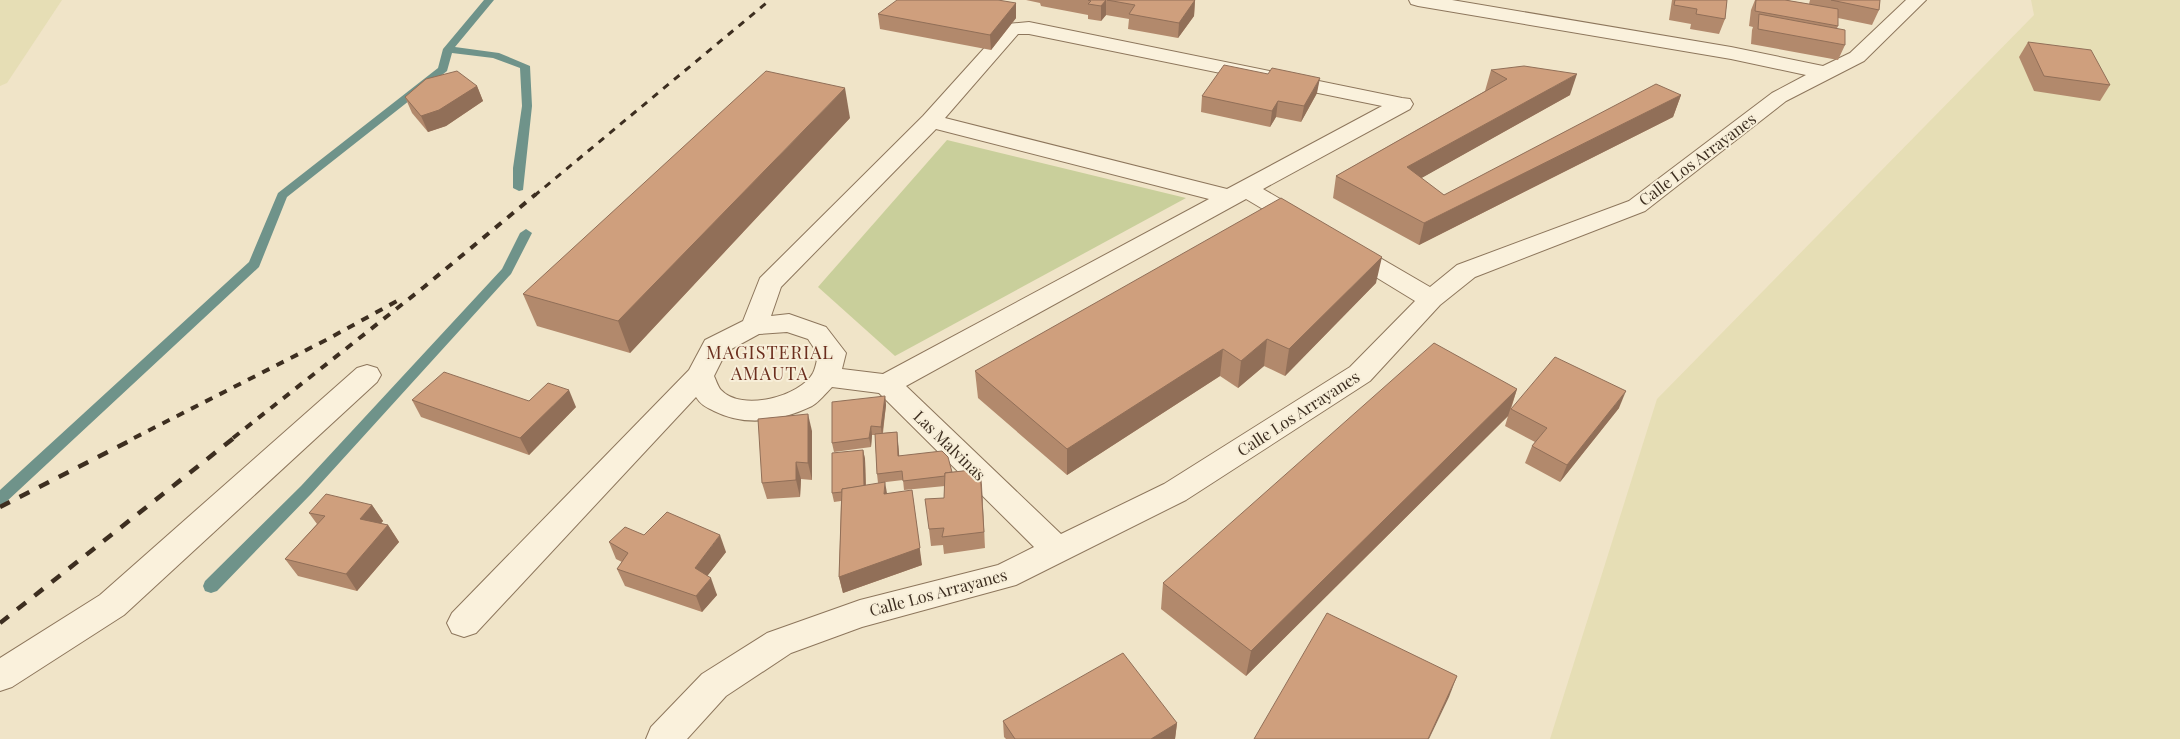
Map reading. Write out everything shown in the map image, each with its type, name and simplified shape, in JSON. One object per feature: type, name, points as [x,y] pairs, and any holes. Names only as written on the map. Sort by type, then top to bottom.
[{"type":"street","points":[[1418,0],[1732,53],[1825,73]]},
{"type":"street","name":"Calle Los Arrayanes","points":[[664,739],[714,685],[779,642],[860,614],[1005,576],[1175,492],[1360,374],[1431,299],[1466,271],[1637,206],[1779,97],[1857,57],[1917,0]]},
{"type":"street","points":[[754,326],[769,284],[931,121],[1013,28],[1029,28],[1402,104],[1237,192],[887,384],[826,378]]},
{"type":"street","points":[[931,121],[1237,192],[1325,236],[1431,299]]},
{"type":"street","points":[[464,623],[700,376],[715,346],[754,326],[789,323],[817,333],[832,353],[826,378],[804,398],[771,410],[736,410],[710,397],[700,376]]},
{"type":"street","points":[[0,676],[112,605],[367,375]]},
{"type":"street","name":"Las Malvinas","points":[[887,384],[1057,550]]},
{"type":"shaded area","points":[[0,0],[62,0],[7,83],[0,86]]},
{"type":"shaded area","points":[[2031,0],[2180,0],[2180,739],[1550,739],[1657,399],[2034,15]]},
{"type":"green space","points":[[947,140],[1186,198],[895,356],[818,287]]},
{"type":"building","points":[[897,0],[998,0],[1016,3],[990,35],[878,14]]},
{"type":"building","points":[[1088,0],[1106,0],[1101,6],[1088,4],[1091,1]]},
{"type":"building","points":[[1107,0],[1195,0],[1179,23],[1129,14],[1135,5]]},
{"type":"building","points":[[1675,0],[1727,0],[1725,19],[1696,14],[1697,9],[1674,5]]},
{"type":"building","points":[[1756,0],[1785,0],[1838,9],[1838,26],[1755,11]]},
{"type":"building","points":[[1831,0],[1880,0],[1879,10]]},
{"type":"building","points":[[1759,14],[1845,30],[1845,45],[1758,29]]},
{"type":"building","points":[[2028,42],[2091,50],[2110,85],[2044,76]]},
{"type":"building","points":[[1224,65],[1268,74],[1272,68],[1320,78],[1304,106],[1278,101],[1272,111],[1202,96]]},
{"type":"building","points":[[1524,66],[1577,74],[1407,167],[1444,195],[1656,84],[1681,95],[1424,223],[1336,176],[1507,79],[1491,70]]},
{"type":"building","points":[[457,71],[477,86],[439,110],[421,116],[405,97],[426,79]]},
{"type":"building","points":[[766,71],[845,88],[618,321],[523,294]]},
{"type":"building","points":[[1281,198],[1382,257],[1289,349],[1267,339],[1241,361],[1223,349],[1067,449],[975,371]]},
{"type":"building","points":[[1434,343],[1517,389],[1251,651],[1163,583]]},
{"type":"building","points":[[1555,357],[1626,391],[1567,465],[1532,446],[1547,428],[1511,409]]},
{"type":"building","points":[[444,372],[529,401],[548,383],[569,390],[520,438],[412,400]]},
{"type":"building","points":[[885,396],[881,427],[871,426],[869,438],[832,443],[832,402]]},
{"type":"building","points":[[808,414],[808,463],[796,462],[796,480],[762,483],[758,419]]},
{"type":"building","points":[[897,432],[898,456],[942,451],[948,457],[952,472],[945,473],[945,476],[903,481],[902,471],[877,474],[875,434]]},
{"type":"building","points":[[863,450],[864,486],[842,489],[842,492],[832,493],[832,453]]},
{"type":"building","points":[[980,469],[984,532],[942,537],[944,528],[929,529],[925,499],[944,498],[945,473]]},
{"type":"building","points":[[885,482],[884,494],[912,490],[920,548],[839,577],[842,489]]},
{"type":"building","points":[[326,494],[372,505],[360,519],[388,525],[346,574],[285,559],[325,516],[309,513]]},
{"type":"building","points":[[667,512],[720,535],[695,568],[711,578],[696,596],[617,569],[628,553],[609,542],[625,527],[644,535]]},
{"type":"building","points":[[1327,613],[1457,676],[1428,739],[1254,739]]},
{"type":"building","points":[[1123,653],[1177,723],[1151,739],[1015,739],[1003,721]]},
{"type":"waterway","points":[[448,49],[489,0]]},
{"type":"waterway","points":[[0,499],[255,264],[282,195],[443,69],[448,49]]},
{"type":"waterway","points":[[448,49],[495,55],[525,66],[527,106],[519,168],[519,188]]},
{"type":"waterway","points":[[211,586],[306,490],[507,271],[526,233]]},
{"type":"railway","points":[[534,196],[770,0]]},
{"type":"railway","points":[[233,438],[424,287],[536,194]]},
{"type":"railway","points":[[134,438],[326,340],[397,301]]},
{"type":"railway","points":[[0,507],[137,437]]},
{"type":"railway","points":[[0,623],[235,437]]},
{"type":"district","name":"MAGISTERIAL AMAUTA","points":[[770,362]]}]
